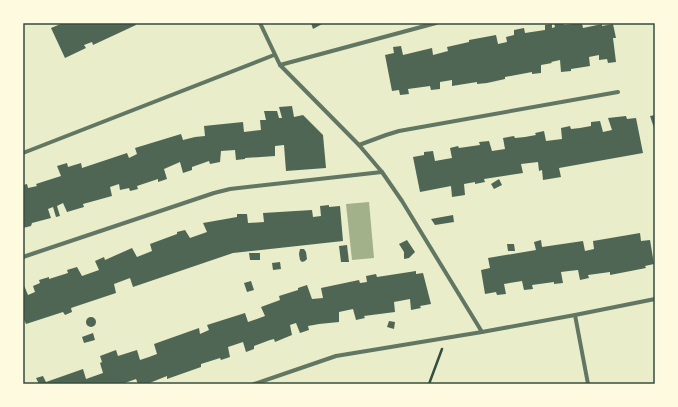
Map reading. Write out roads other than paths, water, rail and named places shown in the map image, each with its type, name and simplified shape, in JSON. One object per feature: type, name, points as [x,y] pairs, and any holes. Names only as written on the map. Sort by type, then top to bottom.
[{"type":"street","points":[[260,23],[274,56],[280,65],[359,145],[382,172],[402,201],[482,332]]},
{"type":"street","points":[[280,65],[436,23]]},
{"type":"street","points":[[23,153],[274,56]]},
{"type":"street","points":[[359,145],[399,131],[618,92]]},
{"type":"street","points":[[23,257],[230,189],[382,172]]},
{"type":"street","points":[[254,384],[328,357],[482,332],[655,299]]},
{"type":"street","points":[[576,315],[588,384]]}]
